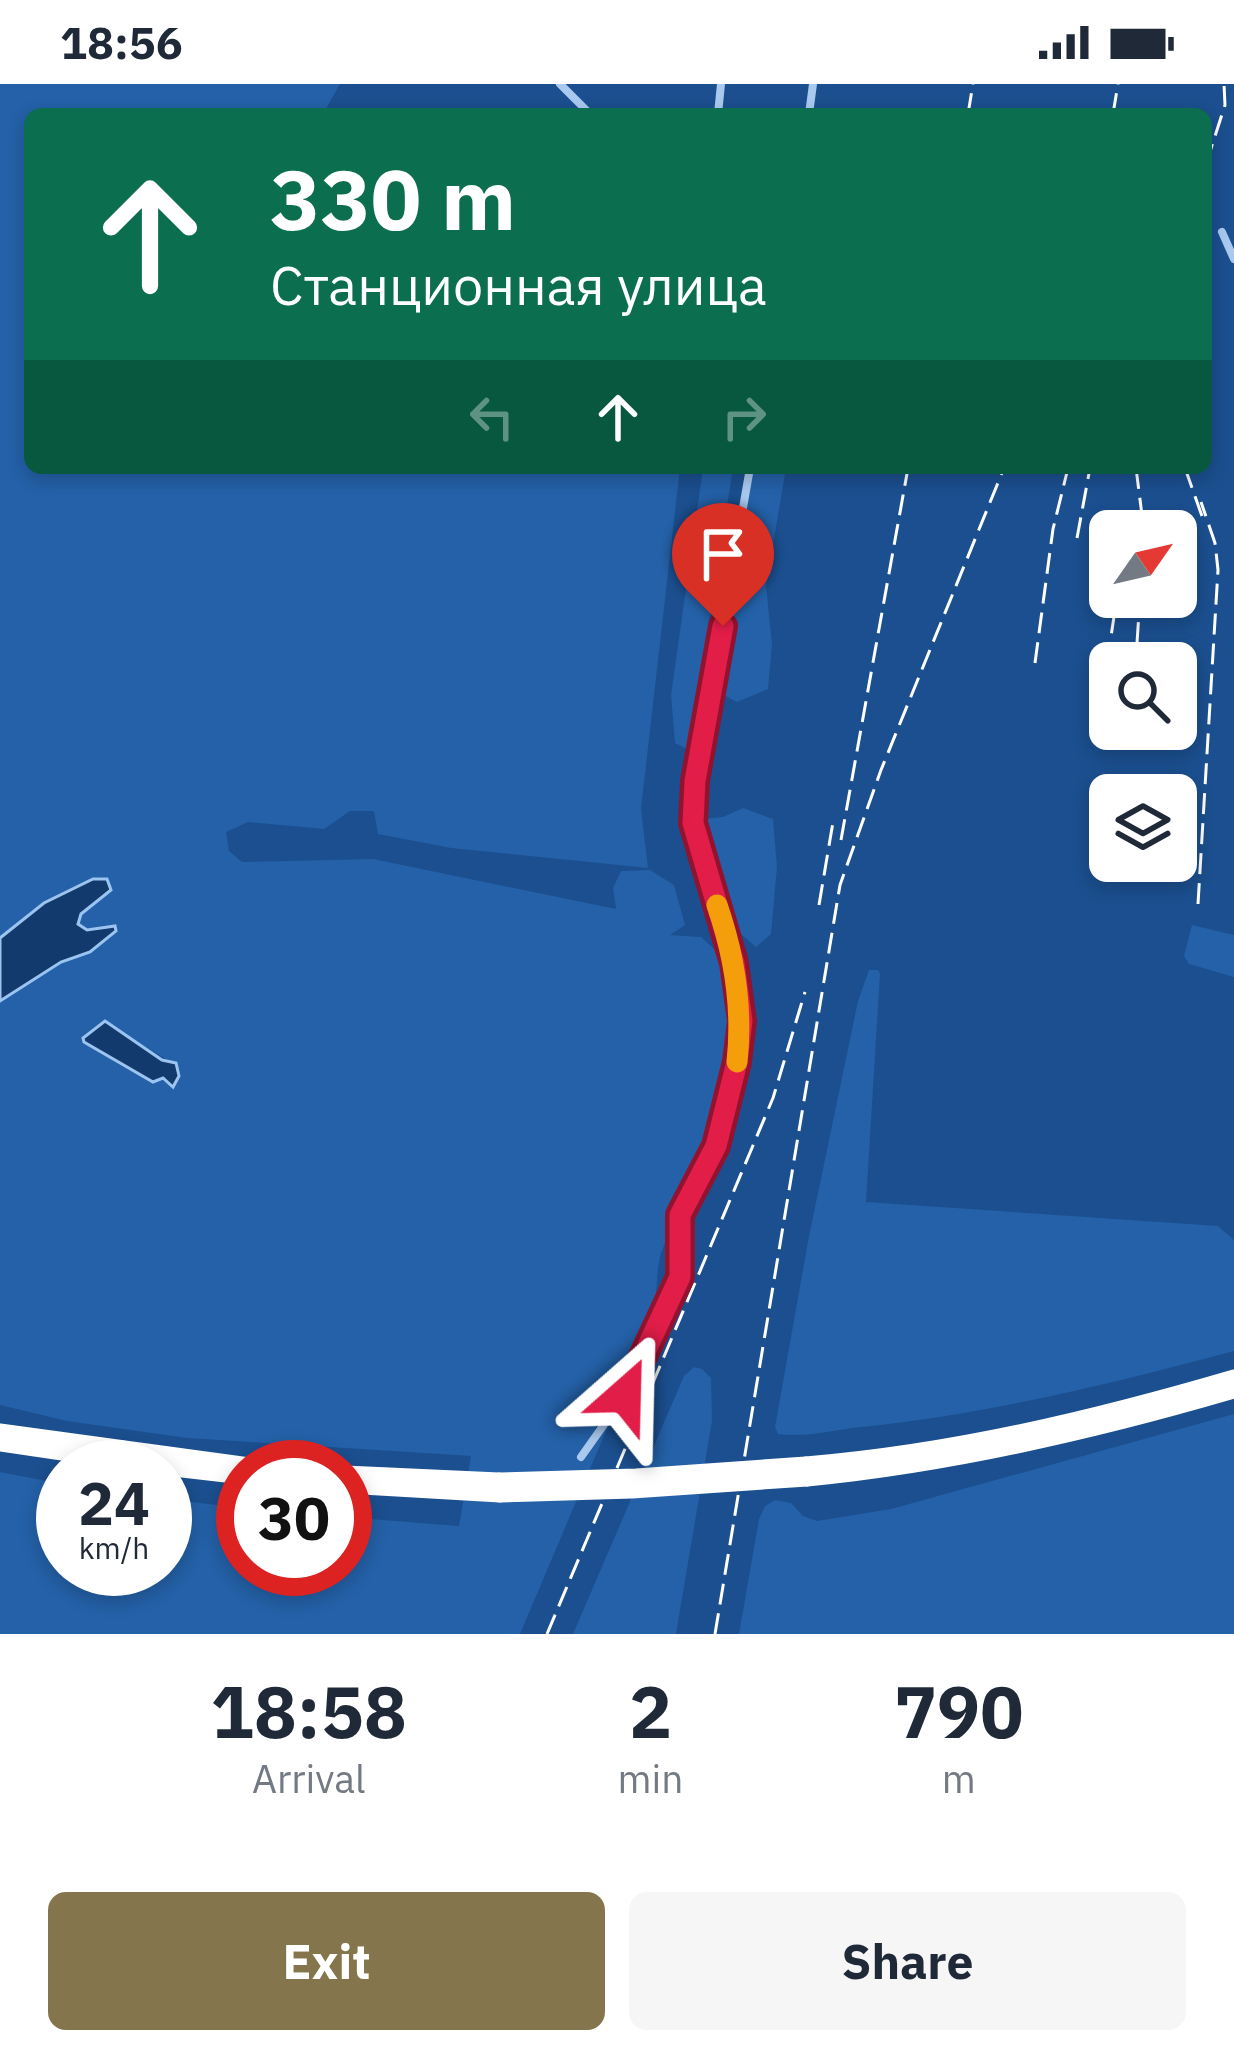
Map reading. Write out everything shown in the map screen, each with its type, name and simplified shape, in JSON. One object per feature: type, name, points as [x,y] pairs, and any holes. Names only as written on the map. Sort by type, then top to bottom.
[{"type":"highway","points":[[806,1472],[1053,1426],[1234,1376]]},
{"type":"highway","points":[[372,1486],[499,1487],[636,1476],[895,1468],[1056,1439],[1234,1391]]},
{"type":"highway","points":[[0,1431],[216,1460]]},
{"type":"highway","points":[[0,1444],[36,1449]]},
{"type":"highway","points":[[372,1475],[499,1487]]},
{"type":"street","points":[[560,84],[584,108]]},
{"type":"street","points":[[1222,232],[1234,259]]},
{"type":"street","points":[[580,1457],[625,1395],[680,1277],[680,1215],[716,1146],[733,1082],[742,1021],[734,963],[693,823],[695,781],[749,474]]},
{"type":"shaded area","points":[[0,84],[340,84],[326,108],[24,108],[24,474],[679,474],[641,809],[648,868],[451,848],[378,834],[374,811],[350,811],[324,829],[248,822],[226,832],[229,851],[242,862],[373,859],[616,909],[613,888],[621,871],[650,870],[674,885],[685,925],[670,935],[701,937],[737,970],[741,1015],[734,1070],[661,1253],[653,1320],[520,1634],[0,1634],[0,1472],[36,1479],[36,1596],[192,1596],[192,1502],[216,1505],[216,1596],[372,1596],[372,1519],[459,1526],[471,1456],[372,1450],[372,1440],[187,1438],[67,1421],[0,1405],[0,1001],[61,962],[90,952],[106,925],[86,930],[78,924],[93,879],[44,903],[0,938]],"holes":[[[106,1022],[172,1063],[163,1078],[120,1065],[83,1038]]]},
{"type":"shaded area","points":[[702,474],[732,474],[689,750],[675,743],[671,695]]},
{"type":"shaded area","points":[[752,474],[785,474],[766,586],[772,644],[768,689],[737,702],[716,691]]},
{"type":"shaded area","points":[[743,808],[773,819],[777,867],[771,934],[756,947],[728,923],[704,847],[704,819]]},
{"type":"shaded area","points":[[93,879],[107,879],[111,890],[81,914],[78,924],[87,930],[115,926],[116,931],[90,952],[61,962],[0,1001],[0,938],[44,903]]},
{"type":"shaded area","points":[[1192,925],[1234,935],[1234,977],[1189,964],[1184,956]]},
{"type":"shaded area","points":[[869,970],[880,974],[866,1202],[1218,1226],[1234,1240],[1234,1351],[1002,1406],[819,1433],[778,1434],[775,1427],[809,1236],[858,1001]]},
{"type":"shaded area","points":[[105,1021],[162,1060],[176,1063],[179,1076],[173,1087],[163,1078],[153,1082],[84,1042]]},
{"type":"shaded area","points":[[694,1367],[711,1378],[712,1421],[676,1634],[573,1634],[684,1376]]},
{"type":"shaded area","points":[[1234,1414],[1234,1634],[739,1634],[759,1519],[765,1506],[775,1500],[791,1503],[803,1516],[817,1521],[891,1509]]},
{"type":"railway","points":[[969,108],[973,84]]},
{"type":"railway","points":[[1114,108],[1118,84]]},
{"type":"railway","points":[[1212,145],[1225,105],[1224,84]]},
{"type":"railway","points":[[841,840],[907,474]]},
{"type":"railway","points":[[715,1634],[840,885],[881,770],[1002,474]]},
{"type":"railway","points":[[1035,663],[1053,529],[1067,474]]},
{"type":"railway","points":[[1077,538],[1089,474]]},
{"type":"railway","points":[[1137,474],[1141,510]]},
{"type":"railway","points":[[1187,474],[1203,519]]},
{"type":"railway","points":[[1198,904],[1218,570],[1215,543],[1201,502]]},
{"type":"railway","points":[[1110,642],[1114,618]]},
{"type":"railway","points":[[1137,642],[1139,618]]},
{"type":"railway","points":[[819,905],[833,822]]},
{"type":"railway","points":[[547,1634],[773,1098],[805,992]]},
{"type":"slow traffic","points":[[717,905],[730,942],[742,1021],[737,1062]]},
{"type":"route","points":[[625,1395],[680,1277],[680,1215],[716,1146],[737,1062],[742,1021],[734,963],[693,823],[695,781],[723,626]]}]
